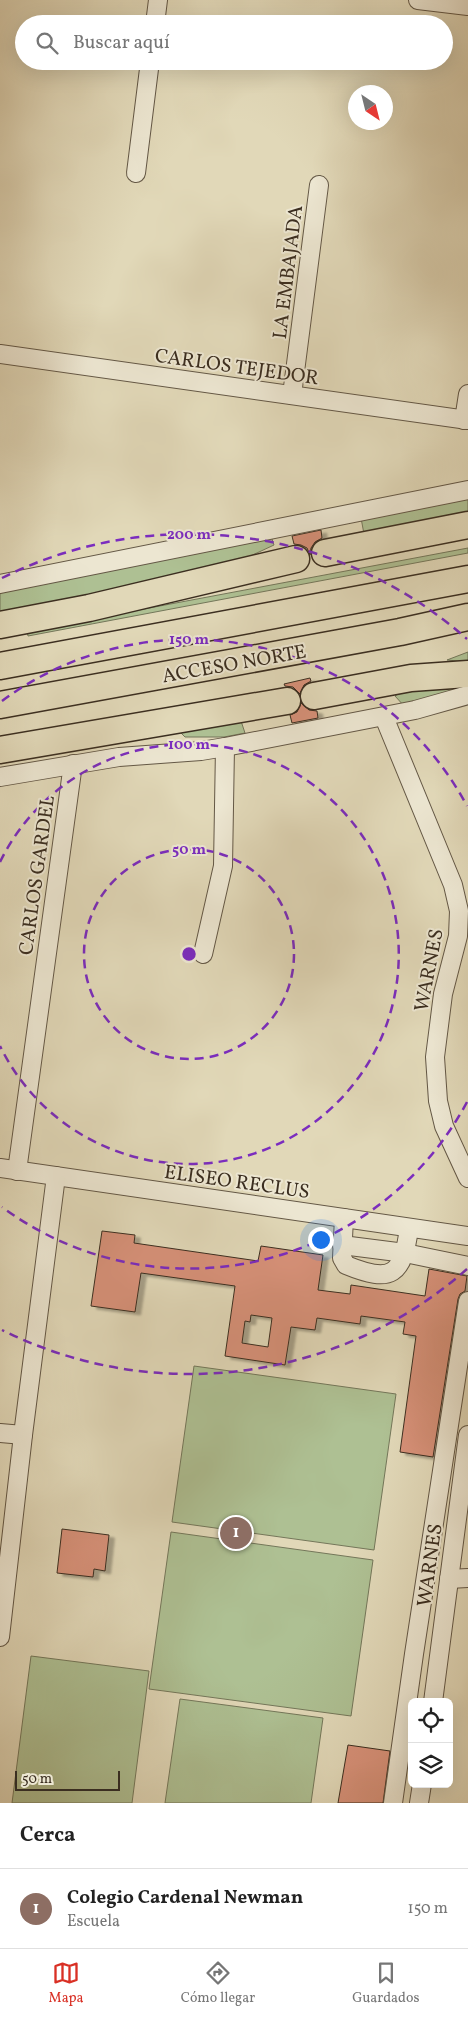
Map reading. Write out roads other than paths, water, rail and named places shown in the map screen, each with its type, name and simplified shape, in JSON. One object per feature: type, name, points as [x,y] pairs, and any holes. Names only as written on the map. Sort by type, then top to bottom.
[{"type":"highway","points":[[325,553],[468,525]]},
{"type":"highway","points":[[0,625],[89,608],[296,559]]},
{"type":"highway","name":"ACCESO NORTE","points":[[0,666],[468,579]]},
{"type":"highway","name":"ACCESO NORTE","points":[[0,705],[468,618]]},
{"type":"highway","points":[[314,696],[411,678],[468,674]]},
{"type":"highway","points":[[0,750],[288,701]]},
{"type":"street","points":[[156,15],[158,0]]},
{"type":"street","points":[[418,0],[468,6]]},
{"type":"street","points":[[136,173],[149,70]]},
{"type":"street","name":"LA EMBAJADA","points":[[292,395],[319,185]]},
{"type":"street","name":"CARLOS TEJEDOR","points":[[0,354],[466,420]]},
{"type":"street","points":[[466,420],[468,394]]},
{"type":"street","points":[[0,584],[468,490]]},
{"type":"street","points":[[0,778],[73,764],[225,747],[384,717],[468,695]]},
{"type":"street","name":"WARNES","points":[[384,717],[453,885],[463,936],[443,994],[435,1056],[438,1101],[444,1126],[468,1178]]},
{"type":"street","points":[[202,954],[223,866],[225,747]]},
{"type":"street","name":"CARLOS GARDEL","points":[[9,1170],[73,764]]},
{"type":"street","name":"ELISEO RECLUS","points":[[9,1170],[468,1236]]},
{"type":"street","points":[[0,1636],[56,1176]]},
{"type":"street","points":[[344,1218],[342,1258],[346,1265],[384,1274],[393,1271],[399,1266],[405,1253],[408,1228]]},
{"type":"street","points":[[342,1245],[405,1253],[468,1266]]},
{"type":"street","points":[[393,1803],[468,1301]]},
{"type":"street","points":[[0,1433],[23,1435]]},
{"type":"street","name":"WARNES","points":[[434,1698],[468,1435]]},
{"type":"street","points":[[449,1579],[468,1578]]},
{"type":"street","points":[[419,1803],[421,1788]]},
{"type":"place","name":"Colegio Cardenal Newman","points":[[236,1533]]}]
